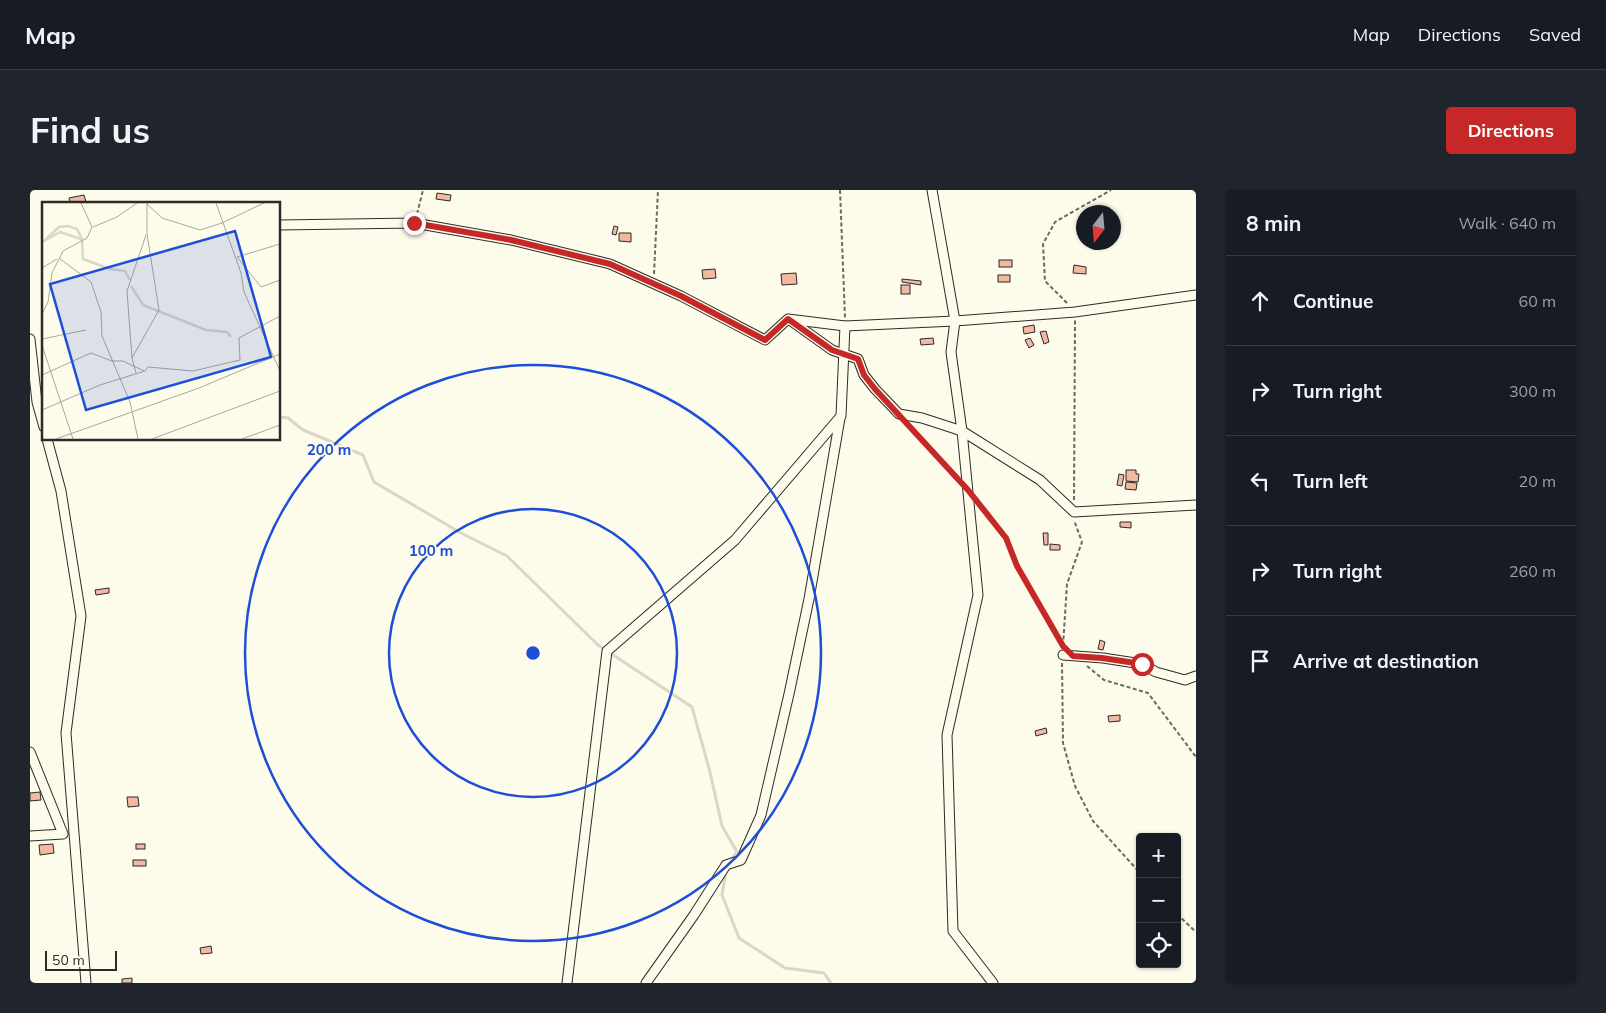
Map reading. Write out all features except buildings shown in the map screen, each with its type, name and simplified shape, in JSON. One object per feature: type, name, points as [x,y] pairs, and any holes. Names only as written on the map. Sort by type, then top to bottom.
[{"type":"street","points":[[932,190],[954,321],[951,352],[962,431],[978,595],[947,735],[953,931],[993,983]]},
{"type":"street","points":[[280,225],[414,223],[511,240],[610,264],[681,296],[765,340],[788,319],[846,326],[954,321],[1075,312],[1196,295]]},
{"type":"street","points":[[788,319],[832,350],[858,359],[864,375],[899,414],[922,418],[962,431],[1040,480],[1074,512],[1196,504]]},
{"type":"street","points":[[646,983],[694,915],[726,865],[741,860],[761,815],[809,599],[841,416],[846,326]]},
{"type":"street","points":[[30,339],[37,402],[42,421]]},
{"type":"street","points":[[567,983],[607,651],[735,540],[841,416]]},
{"type":"street","points":[[47,440],[61,491],[81,616],[66,733],[86,983]]},
{"type":"street","points":[[1063,651],[1073,656],[1142,664],[1156,672],[1185,680],[1196,676]]},
{"type":"street","points":[[30,752],[64,834],[30,836]]},
{"type":"path","points":[[414,223],[423,190]]},
{"type":"path","points":[[654,284],[658,190]]},
{"type":"path","points":[[840,190],[846,326]]},
{"type":"path","points":[[1111,190],[1055,222],[1043,244],[1045,281],[1075,312],[1074,522],[1082,542],[1067,584],[1063,651],[1063,743],[1075,786],[1093,821],[1136,869]]},
{"type":"path","points":[[899,414],[968,490]]},
{"type":"path","points":[[979,504],[1006,538],[1017,566],[1063,651],[1073,656],[1104,680],[1148,693],[1196,757]]},
{"type":"path","points":[[1181,918],[1196,932]]},
{"type":"waterway","points":[[280,417],[288,418],[303,430],[363,455],[374,482],[461,533],[507,556],[598,645],[692,707],[710,772],[722,826],[737,852],[730,861]]},
{"type":"waterway","points":[[726,871],[722,895],[739,938],[785,968],[824,973],[831,983]]},
{"type":"route","points":[[414,223],[511,240],[610,264],[681,296],[765,340],[788,319],[832,350],[858,359],[864,375],[875,389],[968,490],[1006,538],[1017,566],[1063,646],[1073,656],[1142,664]]}]
